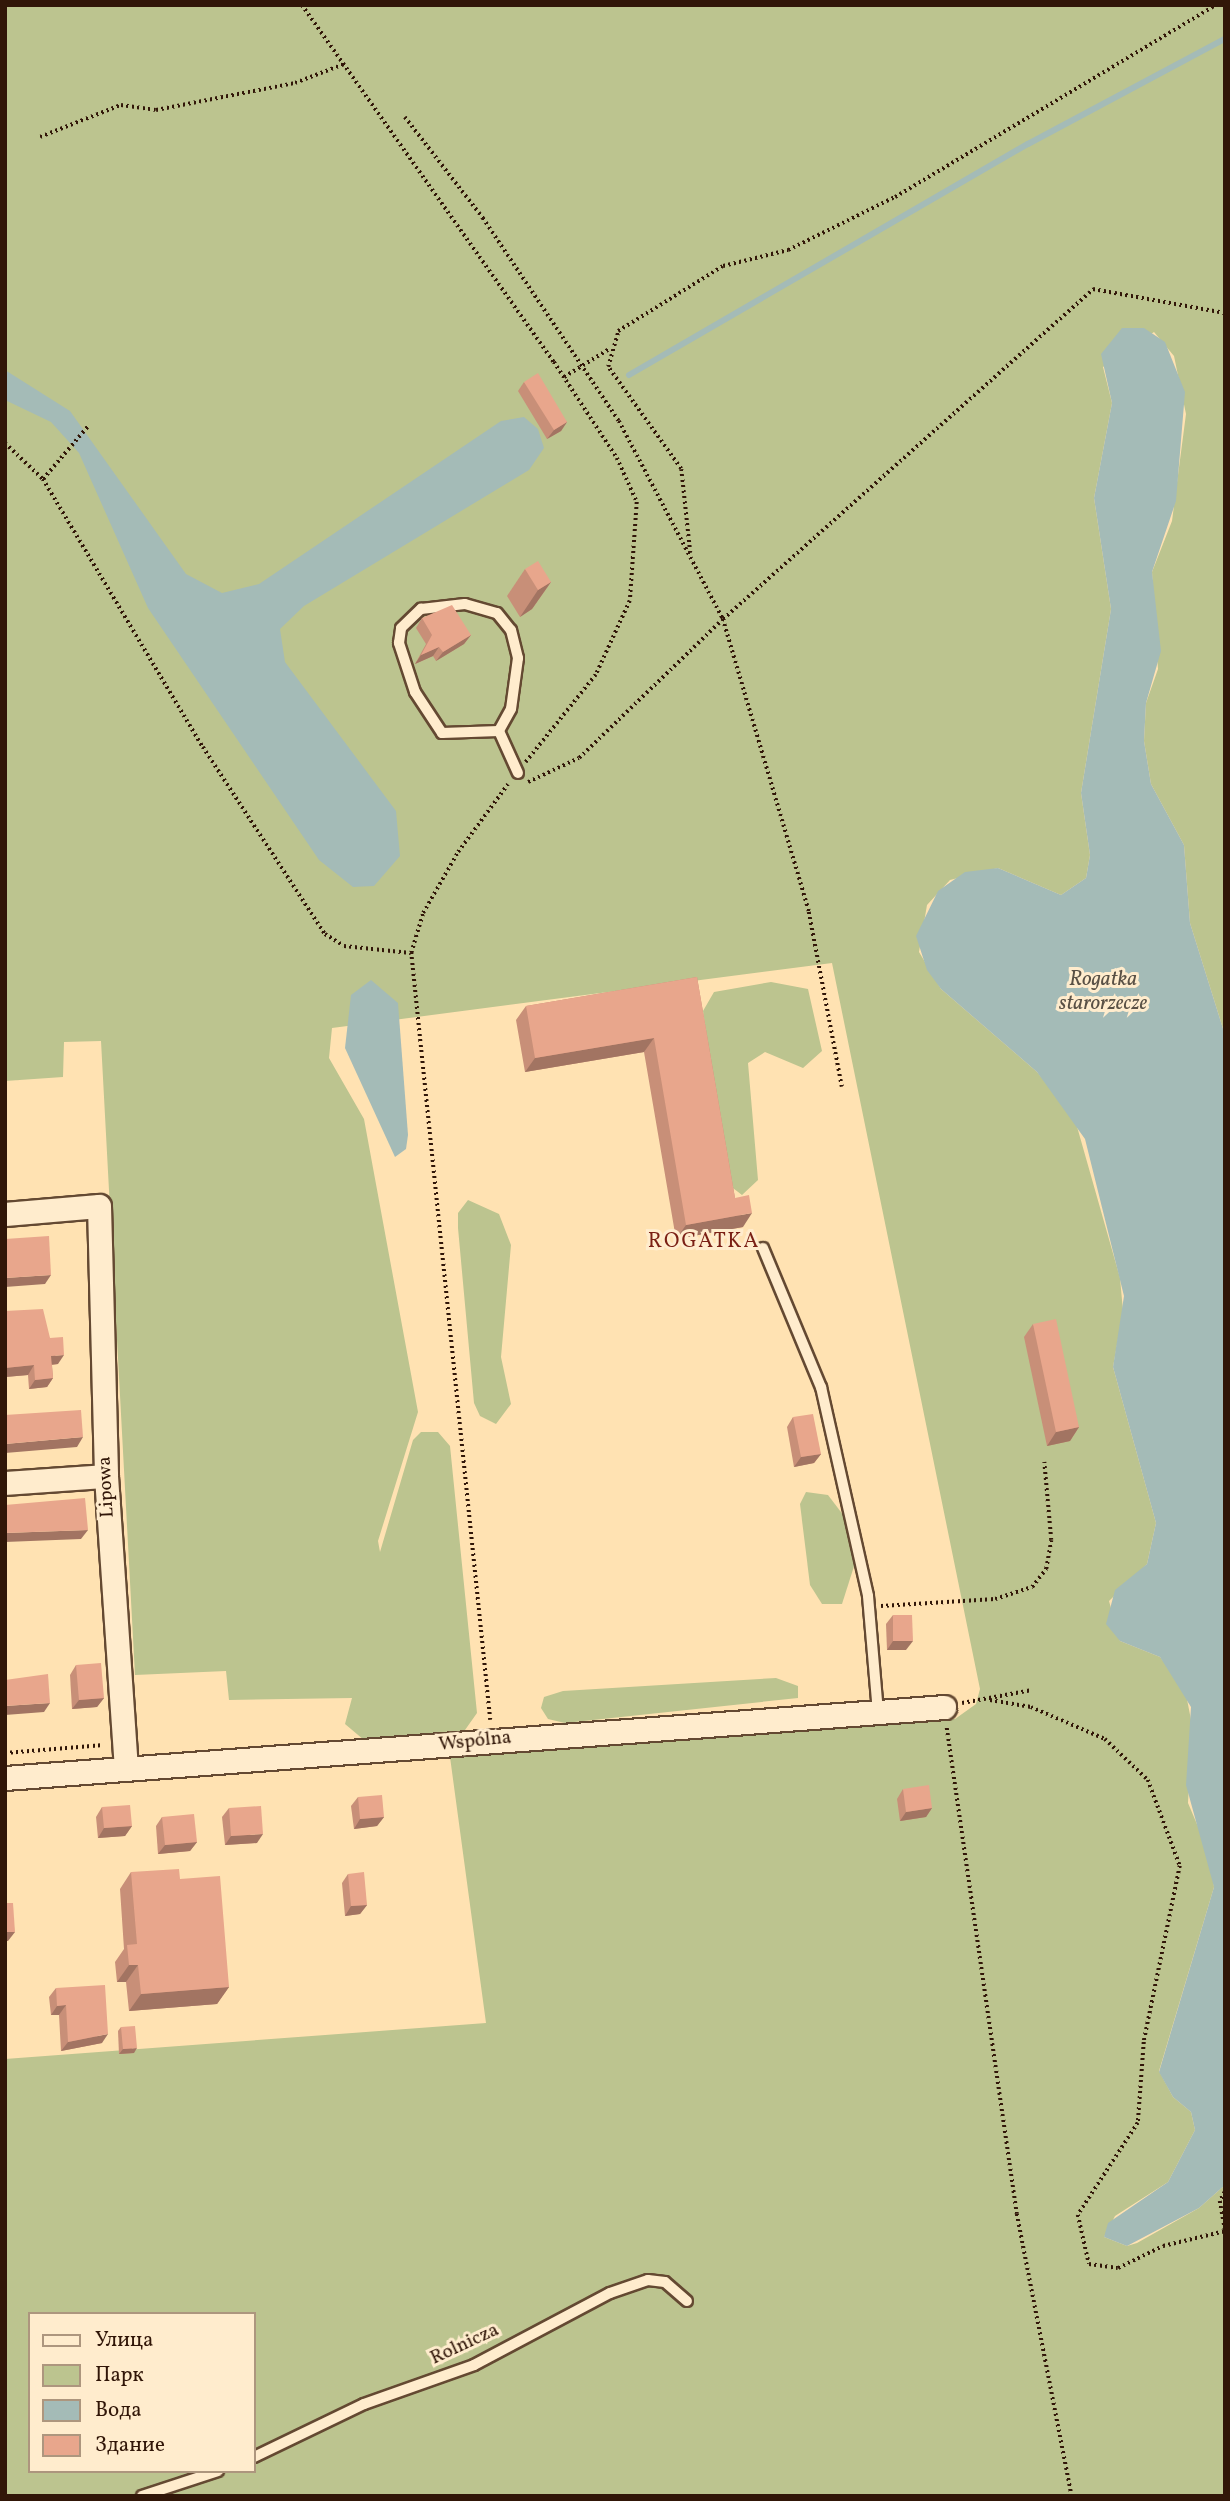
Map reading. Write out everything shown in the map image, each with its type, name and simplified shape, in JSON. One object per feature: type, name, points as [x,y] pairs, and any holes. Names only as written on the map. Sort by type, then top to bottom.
[{"type":"street","name":"Lipowa","points":[[5,1214],[99,1206],[106,1476],[125,1768]]},
{"type":"street","points":[[5,1483],[106,1476]]},
{"type":"street","name":"Wspólna","points":[[5,1778],[944,1707]]},
{"type":"lane","points":[[465,604],[497,613],[511,631],[517,658],[511,709],[499,731],[442,733],[415,692],[399,643],[401,628],[421,609],[465,604]]},
{"type":"lane","points":[[499,731],[517,773]]},
{"type":"lane","points":[[763,1248],[821,1387],[869,1606],[878,1712]]},
{"type":"lane","name":"Rolnicza","points":[[256,2456],[364,2404],[474,2365],[610,2293],[648,2280],[665,2282],[687,2301]]},
{"type":"lane","points":[[142,2496],[212,2473]]},
{"type":"path","points":[[302,5],[564,377],[622,469],[637,502],[639,540],[631,601],[608,653],[505,787],[440,883],[411,953],[492,1740]]},
{"type":"path","points":[[690,555],[681,469],[608,367],[611,348],[618,331],[643,312],[723,266],[788,250],[895,197],[1216,5]]},
{"type":"path","points":[[40,137],[121,105],[156,110],[295,83],[344,64]]},
{"type":"path","points":[[404,117],[620,421],[723,618],[809,912],[842,1087]]},
{"type":"path","points":[[505,787],[541,779],[579,758],[723,618],[1093,289],[1225,313]]},
{"type":"path","points":[[564,377],[611,348]]},
{"type":"path","points":[[43,479],[72,452],[71,444],[89,425]]},
{"type":"path","points":[[5,443],[43,479],[202,747],[325,934],[344,947],[411,953]]},
{"type":"path","points":[[869,1606],[995,1599],[1032,1587],[1046,1569],[1051,1540],[1044,1462]]},
{"type":"path","points":[[1032,1690],[944,1707],[1017,2214],[1072,2496]]},
{"type":"path","points":[[988,1700],[1031,1707],[1105,1739],[1148,1780],[1180,1866],[1144,2042],[1135,2133],[1078,2215],[1089,2264],[1118,2268],[1163,2246],[1225,2230],[1220,2201],[1225,2192]]},
{"type":"path","points":[[5,1753],[124,1743]]},
{"type":"green space","points":[[5,5],[1225,5],[1225,1035],[1190,923],[1184,845],[1151,784],[1144,741],[1146,703],[1158,669],[1152,572],[1172,521],[1186,414],[1174,356],[1154,332],[1103,367],[1112,403],[1094,498],[1111,609],[1081,793],[1090,855],[1086,878],[1061,895],[998,868],[950,880],[927,905],[919,952],[941,989],[1037,1072],[1074,1116],[1120,1278],[1123,1311],[1113,1367],[1156,1523],[1147,1564],[1109,1601],[1120,1641],[1160,1657],[1185,1689],[1192,1725],[1188,1803],[1210,1855],[1214,1887],[1159,2071],[1173,2097],[1191,2112],[1195,2130],[1168,2182],[1115,2216],[1104,2237],[1127,2246],[1137,2243],[1199,2208],[1225,2185],[1225,2496],[5,2496],[5,2059],[486,2023],[450,1757],[955,1719],[976,1704],[980,1689],[832,963],[332,1028],[329,1058],[364,1119],[418,1412],[378,1541],[380,1552],[413,1440],[421,1432],[438,1432],[450,1446],[477,1713],[465,1730],[452,1734],[364,1740],[345,1724],[352,1698],[229,1700],[226,1671],[135,1675],[101,1041],[64,1042],[63,1077],[5,1081]]},
{"type":"green space","points":[[771,982],[808,989],[822,1051],[803,1068],[765,1052],[748,1063],[758,1180],[742,1195],[729,1185],[703,1011],[714,992]]},
{"type":"green space","points":[[468,1200],[499,1214],[511,1245],[501,1357],[511,1404],[496,1424],[480,1416],[474,1403],[458,1228],[458,1213]]},
{"type":"green space","points":[[806,1492],[828,1495],[847,1520],[856,1560],[842,1604],[822,1604],[810,1585],[800,1504]]},
{"type":"green space","points":[[776,1678],[798,1686],[798,1698],[565,1723],[548,1719],[541,1708],[544,1697],[563,1691]]},
{"type":"water","name":"Rogatka starorzecze","points":[[1122,328],[1144,328],[1165,342],[1185,392],[1176,501],[1152,572],[1161,651],[1146,703],[1144,741],[1151,784],[1184,845],[1190,923],[1225,1035],[1225,2185],[1199,2208],[1127,2246],[1104,2237],[1108,2223],[1168,2182],[1195,2130],[1191,2112],[1173,2097],[1159,2072],[1214,1887],[1186,1785],[1191,1707],[1160,1657],[1120,1641],[1106,1624],[1115,1590],[1147,1564],[1156,1523],[1113,1367],[1124,1296],[1085,1139],[1037,1072],[941,989],[927,970],[916,936],[938,891],[965,872],[998,868],[1061,895],[1086,878],[1090,855],[1081,793],[1111,609],[1094,498],[1112,403],[1101,354]]},
{"type":"water","points":[[5,370],[70,411],[186,574],[222,593],[259,584],[501,421],[524,417],[538,429],[544,448],[529,470],[304,606],[280,629],[285,662],[396,811],[400,856],[374,886],[353,887],[319,860],[148,608],[79,453],[51,422],[5,400]]},
{"type":"water","points":[[371,980],[398,1003],[408,1135],[406,1149],[395,1157],[345,1048],[351,995]]},
{"type":"building","points":[[538,373],[567,422],[554,430],[524,382]]},
{"type":"building","points":[[538,561],[551,582],[538,590],[525,569]]},
{"type":"building","points":[[452,605],[471,635],[443,652],[439,647],[421,655],[432,635],[422,618]]},
{"type":"building","points":[[697,977],[735,1198],[749,1195],[752,1213],[686,1225],[654,1038],[535,1058],[526,1006]]},
{"type":"building","points":[[49,1236],[51,1275],[5,1278],[5,1239]]},
{"type":"building","points":[[43,1309],[50,1338],[63,1337],[64,1355],[51,1356],[53,1378],[35,1380],[34,1365],[5,1368],[5,1311]]},
{"type":"building","points":[[1056,1319],[1079,1427],[1056,1432],[1033,1324]]},
{"type":"building","points":[[81,1410],[83,1437],[5,1444],[5,1415]]},
{"type":"building","points":[[813,1414],[821,1454],[801,1457],[793,1417]]},
{"type":"building","points":[[85,1498],[88,1530],[5,1533],[5,1505]]},
{"type":"building","points":[[893,1615],[912,1615],[913,1641],[893,1641]]},
{"type":"building","points":[[101,1663],[104,1698],[79,1700],[76,1665]]},
{"type":"building","points":[[48,1674],[50,1703],[5,1706],[5,1680]]},
{"type":"building","points":[[929,1785],[932,1808],[906,1812],[903,1789]]},
{"type":"building","points":[[382,1795],[384,1817],[360,1819],[358,1797]]},
{"type":"building","points":[[130,1805],[132,1826],[104,1828],[102,1807]]},
{"type":"building","points":[[261,1806],[263,1834],[231,1836],[229,1808]]},
{"type":"building","points":[[194,1814],[197,1842],[165,1845],[162,1817]]},
{"type":"building","points":[[179,1869],[180,1879],[220,1876],[229,1987],[141,1994],[138,1965],[129,1965],[127,1945],[137,1944],[131,1872]]},
{"type":"building","points":[[364,1872],[367,1905],[351,1906],[348,1874]]},
{"type":"building","points":[[5,1903],[13,1903],[15,1932],[5,1932]]},
{"type":"building","points":[[105,1985],[108,2034],[68,2042],[66,2005],[57,2006],[56,1988]]},
{"type":"building","points":[[135,2026],[137,2048],[123,2049],[121,2027]]},
{"type":"waterway","points":[[629,375],[1028,144],[1225,39]]},
{"type":"district","name":"ROGATKA","points":[[704,1242]]}]
